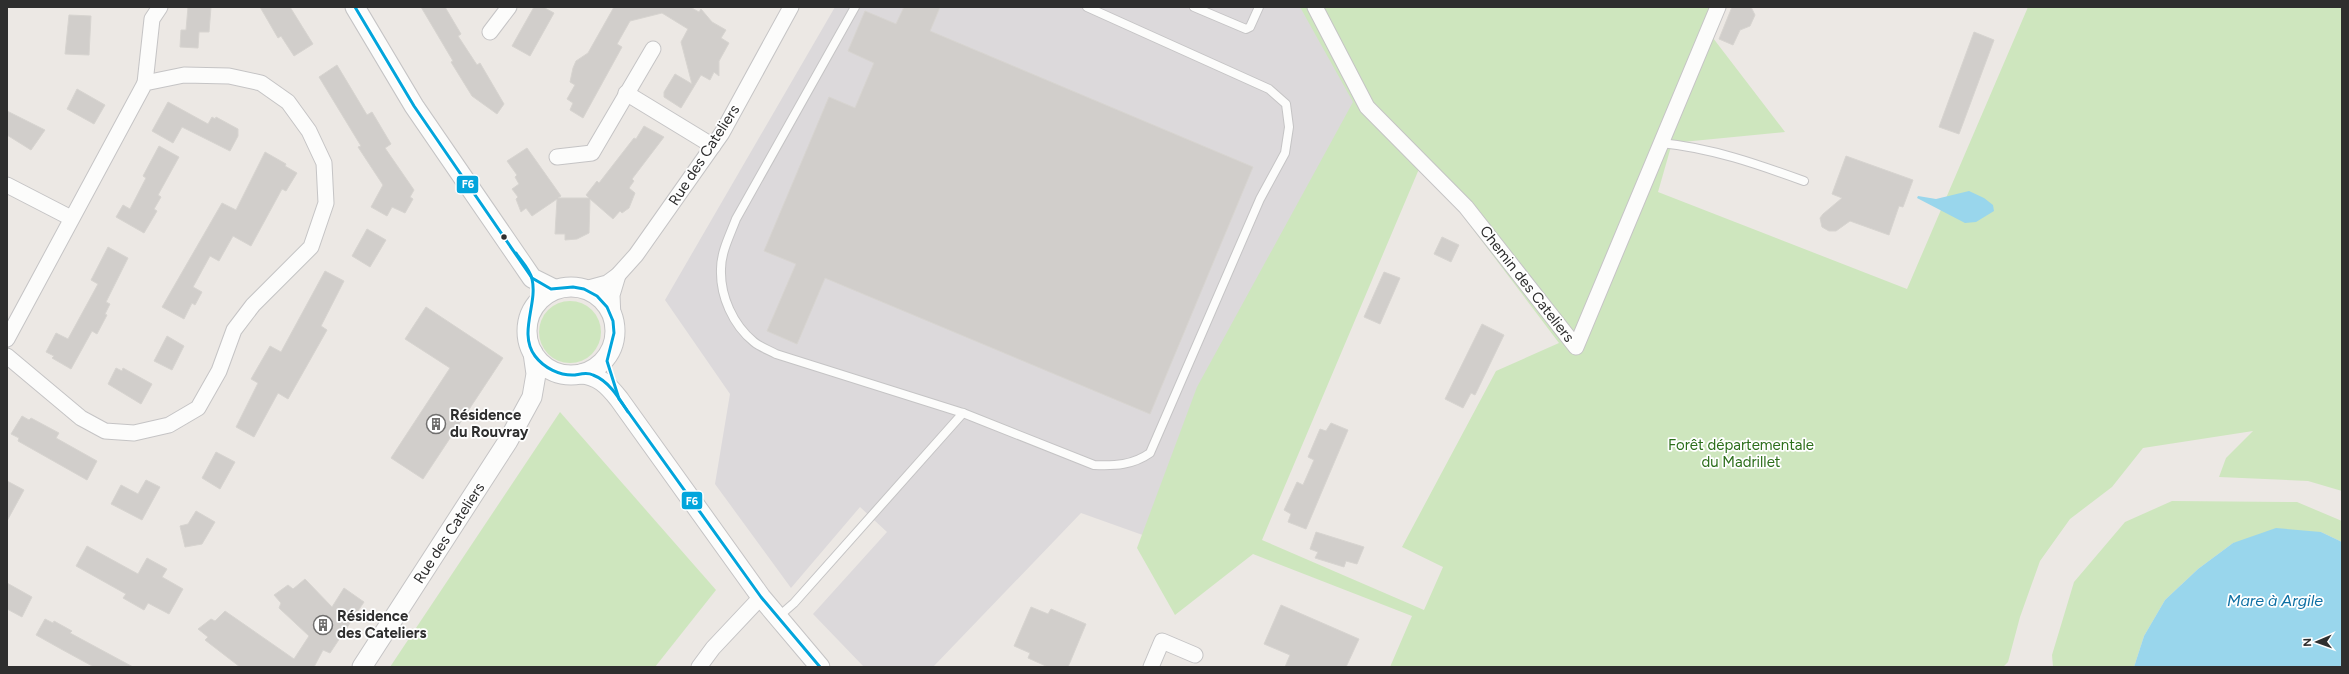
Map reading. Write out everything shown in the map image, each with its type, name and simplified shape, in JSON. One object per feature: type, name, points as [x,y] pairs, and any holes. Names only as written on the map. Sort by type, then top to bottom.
[{"type":"street","points":[[7,339],[145,83],[152,19],[160,7]]},
{"type":"street","points":[[355,7],[414,106],[532,278],[554,290]]},
{"type":"street","points":[[490,32],[509,7]]},
{"type":"street","name":"Rue des Cateliers","points":[[585,289],[607,283],[618,275],[636,255],[713,146],[791,7]]},
{"type":"street","name":"Chemin des Cateliers","points":[[1315,7],[1367,107],[1466,207],[1576,347],[1718,7]]},
{"type":"street","points":[[557,157],[592,154],[626,93],[653,49]]},
{"type":"street","points":[[7,356],[81,418],[105,431],[134,433],[169,425],[198,408],[219,371],[234,330],[253,306],[311,247],[326,203],[324,163],[309,131],[288,102],[261,83],[229,76],[184,75],[145,83]]},
{"type":"street","points":[[626,93],[713,146]]},
{"type":"street","points":[[7,185],[72,218]]},
{"type":"street","name":"Rue des Cateliers","points":[[613,318],[612,295],[618,275]]},
{"type":"street","points":[[532,278],[531,311],[526,332],[533,353],[546,368],[572,374],[592,374],[608,386],[761,598],[820,667]]},
{"type":"street","points":[[531,311],[537,302],[554,290],[575,287],[585,289],[603,300],[613,318],[615,331],[613,344],[607,356],[595,367],[572,374]]},
{"type":"street","name":"Rue des Cateliers","points":[[362,667],[508,441],[532,396],[536,374],[533,353]]},
{"type":"street","points":[[607,356],[618,399]]},
{"type":"street","name":"Rue des Cateliers","points":[[532,396],[556,375],[572,374]]},
{"type":"street","points":[[699,667],[713,648],[761,598]]},
{"type":"street","points":[[1151,667],[1162,641],[1195,655]]},
{"type":"lane","points":[[855,7],[736,219],[720,268],[723,295],[734,318],[754,342],[776,354],[963,413],[1094,466],[1115,466],[1138,461],[1150,453],[1260,199],[1285,153],[1289,127],[1286,104],[1269,88],[1087,7]]},
{"type":"lane","points":[[1194,7],[1246,29],[1250,27],[1259,7]]},
{"type":"lane","points":[[1661,143],[1695,147],[1744,159],[1804,181]]},
{"type":"lane","points":[[778,618],[794,603],[963,413]]},
{"type":"shaded area","points":[[835,7],[1302,7],[1356,103],[1151,538],[1081,513],[933,667],[864,667],[813,614],[887,532],[860,507],[791,588],[715,484],[730,394],[665,300]]},
{"type":"green space","name":"Forêt départementale du Madrillet","points":[[1300,7],[1726,7],[1713,38],[1785,132],[1672,143],[1658,192],[1907,289],[2028,7],[2342,7],[2342,491],[2308,481],[2219,477],[2226,458],[2253,431],[2143,448],[2112,487],[2070,519],[2040,561],[2020,617],[2008,662],[2003,667],[1390,667],[1412,616],[1253,554],[1175,615],[1137,548],[1197,387],[1353,102]],"holes":[[[1419,169],[1460,212],[1559,343],[1496,371],[1402,547],[1443,567],[1424,610],[1262,540]]]},
{"type":"green space","points":[[570,301],[582,303],[592,310],[599,320],[601,332],[599,344],[592,354],[582,361],[570,363],[558,361],[548,354],[541,344],[539,332],[541,320],[548,310],[558,303]]},
{"type":"green space","points":[[560,412],[716,590],[655,667],[390,667]]},
{"type":"green space","points":[[2172,501],[2297,502],[2342,521],[2342,542],[2321,532],[2233,543],[2198,569],[2165,600],[2144,636],[2134,667],[2053,667],[2052,655],[2074,582],[2125,522]]},
{"type":"water","points":[[1969,191],[1984,198],[1993,205],[1994,211],[1976,222],[1965,223],[1917,198],[1918,196],[1936,199]]},
{"type":"water","name":"Mare à Argile","points":[[2276,528],[2321,532],[2342,542],[2342,667],[2134,667],[2144,636],[2165,600],[2198,569],[2233,543]]},
{"type":"building","points":[[188,7],[211,7],[209,32],[199,32],[198,48],[180,47],[181,30],[186,30]]},
{"type":"building","points":[[260,7],[290,7],[313,44],[294,56],[281,36],[278,38]]},
{"type":"building","points":[[421,7],[445,7],[461,34],[458,36],[477,65],[480,63],[504,104],[497,114],[472,96],[451,62],[453,61]]},
{"type":"building","points":[[534,7],[543,7],[554,13],[530,56],[512,46]]},
{"type":"building","points":[[614,7],[690,7],[699,12],[701,9],[712,22],[726,30],[721,38],[729,43],[719,61],[719,76],[714,72],[710,80],[701,75],[681,108],[664,97],[664,92],[675,74],[692,84],[681,42],[688,29],[662,13],[630,21],[617,44],[622,47],[583,118],[570,110],[573,103],[567,99],[575,85],[570,82],[573,68],[576,61],[588,53]]},
{"type":"building","points":[[904,7],[940,7],[930,31],[1253,167],[1150,414],[825,278],[797,344],[767,331],[796,264],[764,251],[829,97],[855,108],[874,63],[848,51],[865,11],[896,24]]},
{"type":"building","points":[[1732,7],[1751,7],[1755,15],[1750,26],[1740,30],[1733,45],[1719,39]]},
{"type":"building","points":[[69,15],[91,16],[89,55],[65,54]]},
{"type":"building","points":[[1974,32],[1994,40],[1959,134],[1939,127]]},
{"type":"building","points":[[337,65],[367,115],[372,112],[391,144],[385,148],[414,190],[410,197],[413,199],[405,213],[392,207],[387,216],[371,207],[383,185],[358,147],[361,146],[319,77]]},
{"type":"building","points":[[77,89],[105,105],[94,124],[67,109]]},
{"type":"building","points":[[168,102],[208,124],[212,117],[215,119],[216,117],[238,129],[238,136],[230,151],[182,127],[173,143],[152,131]]},
{"type":"building","points":[[7,111],[45,130],[31,150],[7,135]]},
{"type":"building","points":[[644,126],[664,137],[632,179],[634,181],[629,188],[635,193],[629,208],[622,213],[620,211],[613,219],[590,199],[589,233],[577,239],[565,240],[565,234],[555,234],[557,199],[532,216],[526,208],[521,212],[516,199],[518,197],[512,189],[519,184],[515,177],[517,175],[507,161],[527,148],[561,196],[558,198],[589,198],[586,195],[597,181],[599,183],[634,138],[636,139]]},
{"type":"building","points":[[159,146],[179,157],[158,195],[161,197],[154,209],[157,211],[144,233],[116,217],[123,205],[130,209],[146,178],[143,176]]},
{"type":"building","points":[[265,152],[286,164],[285,166],[297,173],[286,191],[282,189],[251,246],[233,236],[219,261],[210,256],[193,287],[202,292],[195,305],[192,303],[184,319],[162,307],[222,203],[236,210]]},
{"type":"building","points":[[1846,156],[1913,180],[1903,207],[1899,206],[1889,235],[1850,221],[1836,231],[1829,231],[1822,227],[1820,218],[1842,198],[1832,194]]},
{"type":"building","points":[[367,229],[386,240],[370,267],[352,256]]},
{"type":"building","points":[[1442,237],[1459,245],[1451,262],[1434,254]]},
{"type":"building","points":[[108,247],[128,258],[106,302],[110,304],[105,314],[107,315],[97,334],[92,331],[71,369],[52,358],[54,356],[46,352],[56,333],[68,339],[98,284],[91,280]]},
{"type":"building","points":[[325,271],[344,281],[321,326],[327,330],[288,399],[278,393],[254,437],[236,427],[258,383],[251,379],[270,346],[281,352]]},
{"type":"building","points":[[1384,272],[1400,278],[1380,324],[1364,317]]},
{"type":"building","name":"Résidence du Rouvray","points":[[426,307],[503,358],[423,479],[391,458],[450,368],[405,339]]},
{"type":"building","points":[[1482,324],[1504,335],[1475,395],[1471,393],[1463,408],[1445,399]]},
{"type":"building","points":[[167,336],[184,346],[172,370],[154,361]]},
{"type":"building","points":[[116,368],[122,371],[123,368],[152,384],[141,404],[108,384]]},
{"type":"building","points":[[22,416],[29,420],[31,418],[59,433],[56,438],[97,461],[87,480],[18,441],[19,438],[11,434]]},
{"type":"building","points":[[1331,423],[1348,430],[1306,529],[1288,522],[1291,514],[1284,510],[1297,482],[1303,485],[1314,460],[1308,457],[1320,429],[1326,431]]},
{"type":"building","points":[[216,452],[235,462],[220,489],[202,478]]},
{"type":"building","points":[[146,480],[160,487],[142,520],[111,504],[121,485],[138,494]]},
{"type":"building","points":[[7,481],[24,490],[7,521]]},
{"type":"building","points":[[196,511],[215,522],[202,544],[185,547],[180,526],[188,524]]},
{"type":"building","points":[[1316,532],[1364,547],[1357,564],[1346,561],[1344,567],[1315,558],[1318,552],[1310,549]]},
{"type":"building","points":[[87,546],[138,574],[147,558],[167,569],[162,577],[183,589],[169,614],[148,603],[144,610],[123,598],[126,594],[76,566]]},
{"type":"building","name":"Résidence des Cateliers","points":[[305,579],[332,607],[344,588],[364,602],[330,653],[323,650],[314,667],[240,667],[205,640],[208,637],[198,629],[211,619],[215,621],[225,611],[294,659],[309,636],[279,608],[281,603],[274,595],[288,585],[293,589]]},
{"type":"building","points":[[7,583],[32,597],[22,617],[7,609]]},
{"type":"building","points":[[1281,605],[1359,639],[1346,667],[1285,667],[1290,655],[1264,644]]},
{"type":"building","points":[[1031,607],[1048,614],[1051,609],[1086,624],[1068,667],[1048,667],[1028,658],[1030,653],[1014,646]]},
{"type":"building","points":[[45,619],[53,623],[54,621],[72,631],[70,633],[133,667],[94,667],[61,649],[36,635]]},
{"type":"transit line","name":"F6","points":[[355,7],[414,106],[532,278],[551,289],[573,287],[584,289],[597,296],[607,307],[613,321],[614,333],[607,361],[619,399],[761,597],[820,667]]},
{"type":"transit line","name":"F6","points":[[516,253],[527,268],[532,279],[533,298],[528,328],[528,338],[530,347],[535,356],[548,368],[558,373],[569,375],[588,374],[604,381],[613,390],[628,412]]},
{"type":"place","name":"Résidence du Rouvray","points":[[436,424]]},
{"type":"place","name":"Résidence des Cateliers","points":[[323,625]]}]
